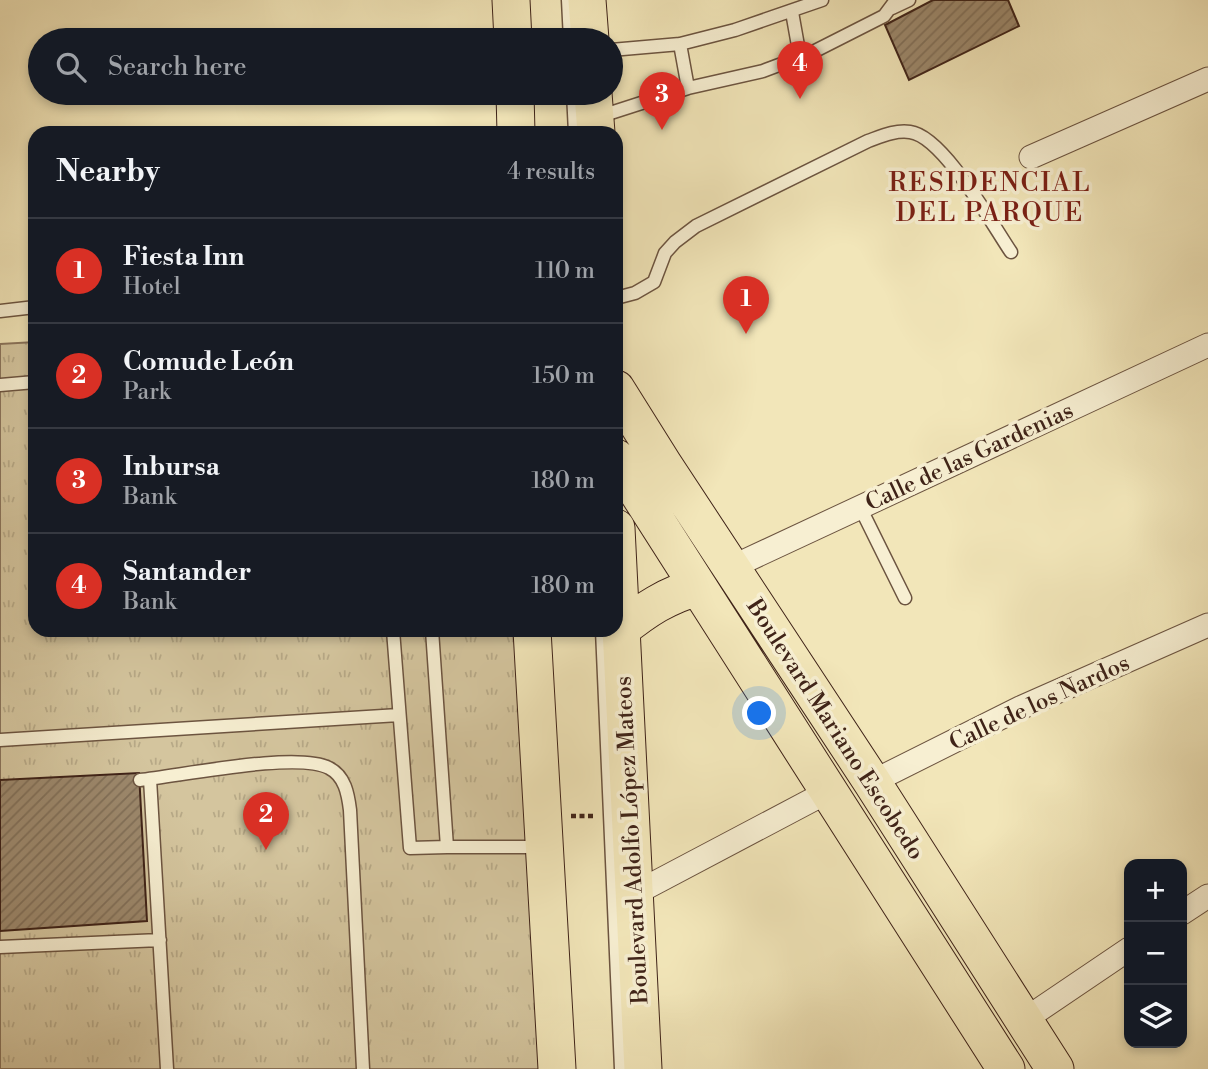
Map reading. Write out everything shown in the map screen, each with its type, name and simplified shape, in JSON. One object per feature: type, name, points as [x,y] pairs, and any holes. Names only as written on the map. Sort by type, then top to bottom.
[{"type":"main road","points":[[511,0],[512,28]]},
{"type":"main road","points":[[587,0],[589,28]]},
{"type":"main road","points":[[515,105],[516,126]]},
{"type":"main road","name":"Boulevard Mariano Escobedo","points":[[623,400],[1055,1069]]},
{"type":"main road","name":"Boulevard Mariano Escobedo","points":[[623,469],[1006,1069]]},
{"type":"main road","points":[[623,623],[677,592],[698,587]]},
{"type":"main road","points":[[532,637],[556,1069]]},
{"type":"main road","name":"Boulevard Adolfo López Mateos","points":[[612,637],[634,894],[643,1069]]},
{"type":"street","points":[[1031,157],[1208,79]]},
{"type":"street","name":"Calle de las Gardenias","points":[[730,568],[1208,345]]},
{"type":"street","name":"Calle de los Nardos","points":[[872,782],[1020,708],[1208,625]]},
{"type":"street","points":[[634,894],[829,791]]},
{"type":"street","points":[[1187,910],[1208,896]]},
{"type":"street","points":[[1024,1020],[1124,951]]},
{"type":"lane","points":[[568,0],[569,28]]},
{"type":"lane","points":[[623,49],[680,44],[735,30],[822,0]]},
{"type":"lane","points":[[623,105],[763,71],[869,25],[884,16],[894,4],[909,0]]},
{"type":"lane","points":[[792,12],[800,57]]},
{"type":"lane","points":[[680,44],[688,88]]},
{"type":"lane","points":[[586,114],[621,105]]},
{"type":"lane","points":[[623,296],[635,293],[654,282],[665,253],[695,226],[868,141],[897,131],[914,132],[926,138],[946,155],[1011,252]]},
{"type":"lane","points":[[0,311],[28,308]]},
{"type":"lane","points":[[0,385],[28,383]]},
{"type":"lane","points":[[860,507],[905,598]]},
{"type":"lane","points":[[393,637],[410,848],[447,847],[543,832]]},
{"type":"lane","points":[[432,637],[447,847]]},
{"type":"lane","points":[[611,637],[610,817],[621,1069]]},
{"type":"lane","points":[[0,740],[399,716]]},
{"type":"lane","points":[[167,1069],[160,940],[145,780],[225,767],[309,762],[329,768],[339,776],[347,790],[363,1069]]},
{"type":"lane","points":[[0,947],[160,940]]},
{"type":"path","points":[[543,832],[610,817]]},
{"type":"green space","points":[[28,342],[28,637],[515,637],[551,1069],[0,1069],[0,344]]},
{"type":"building","points":[[933,0],[1008,0],[1019,26],[909,80],[885,25]]},
{"type":"building","points":[[139,773],[147,921],[0,931],[0,780]]},
{"type":"place","name":"Santander","points":[[800,99]]},
{"type":"place","name":"Inbursa","points":[[662,130]]},
{"type":"place","name":"Fiesta Inn","points":[[746,334]]},
{"type":"place","name":"Comude León","points":[[266,850]]},
{"type":"district","name":"RESIDENCIAL DEL PARQUE","points":[[990,197]]}]
